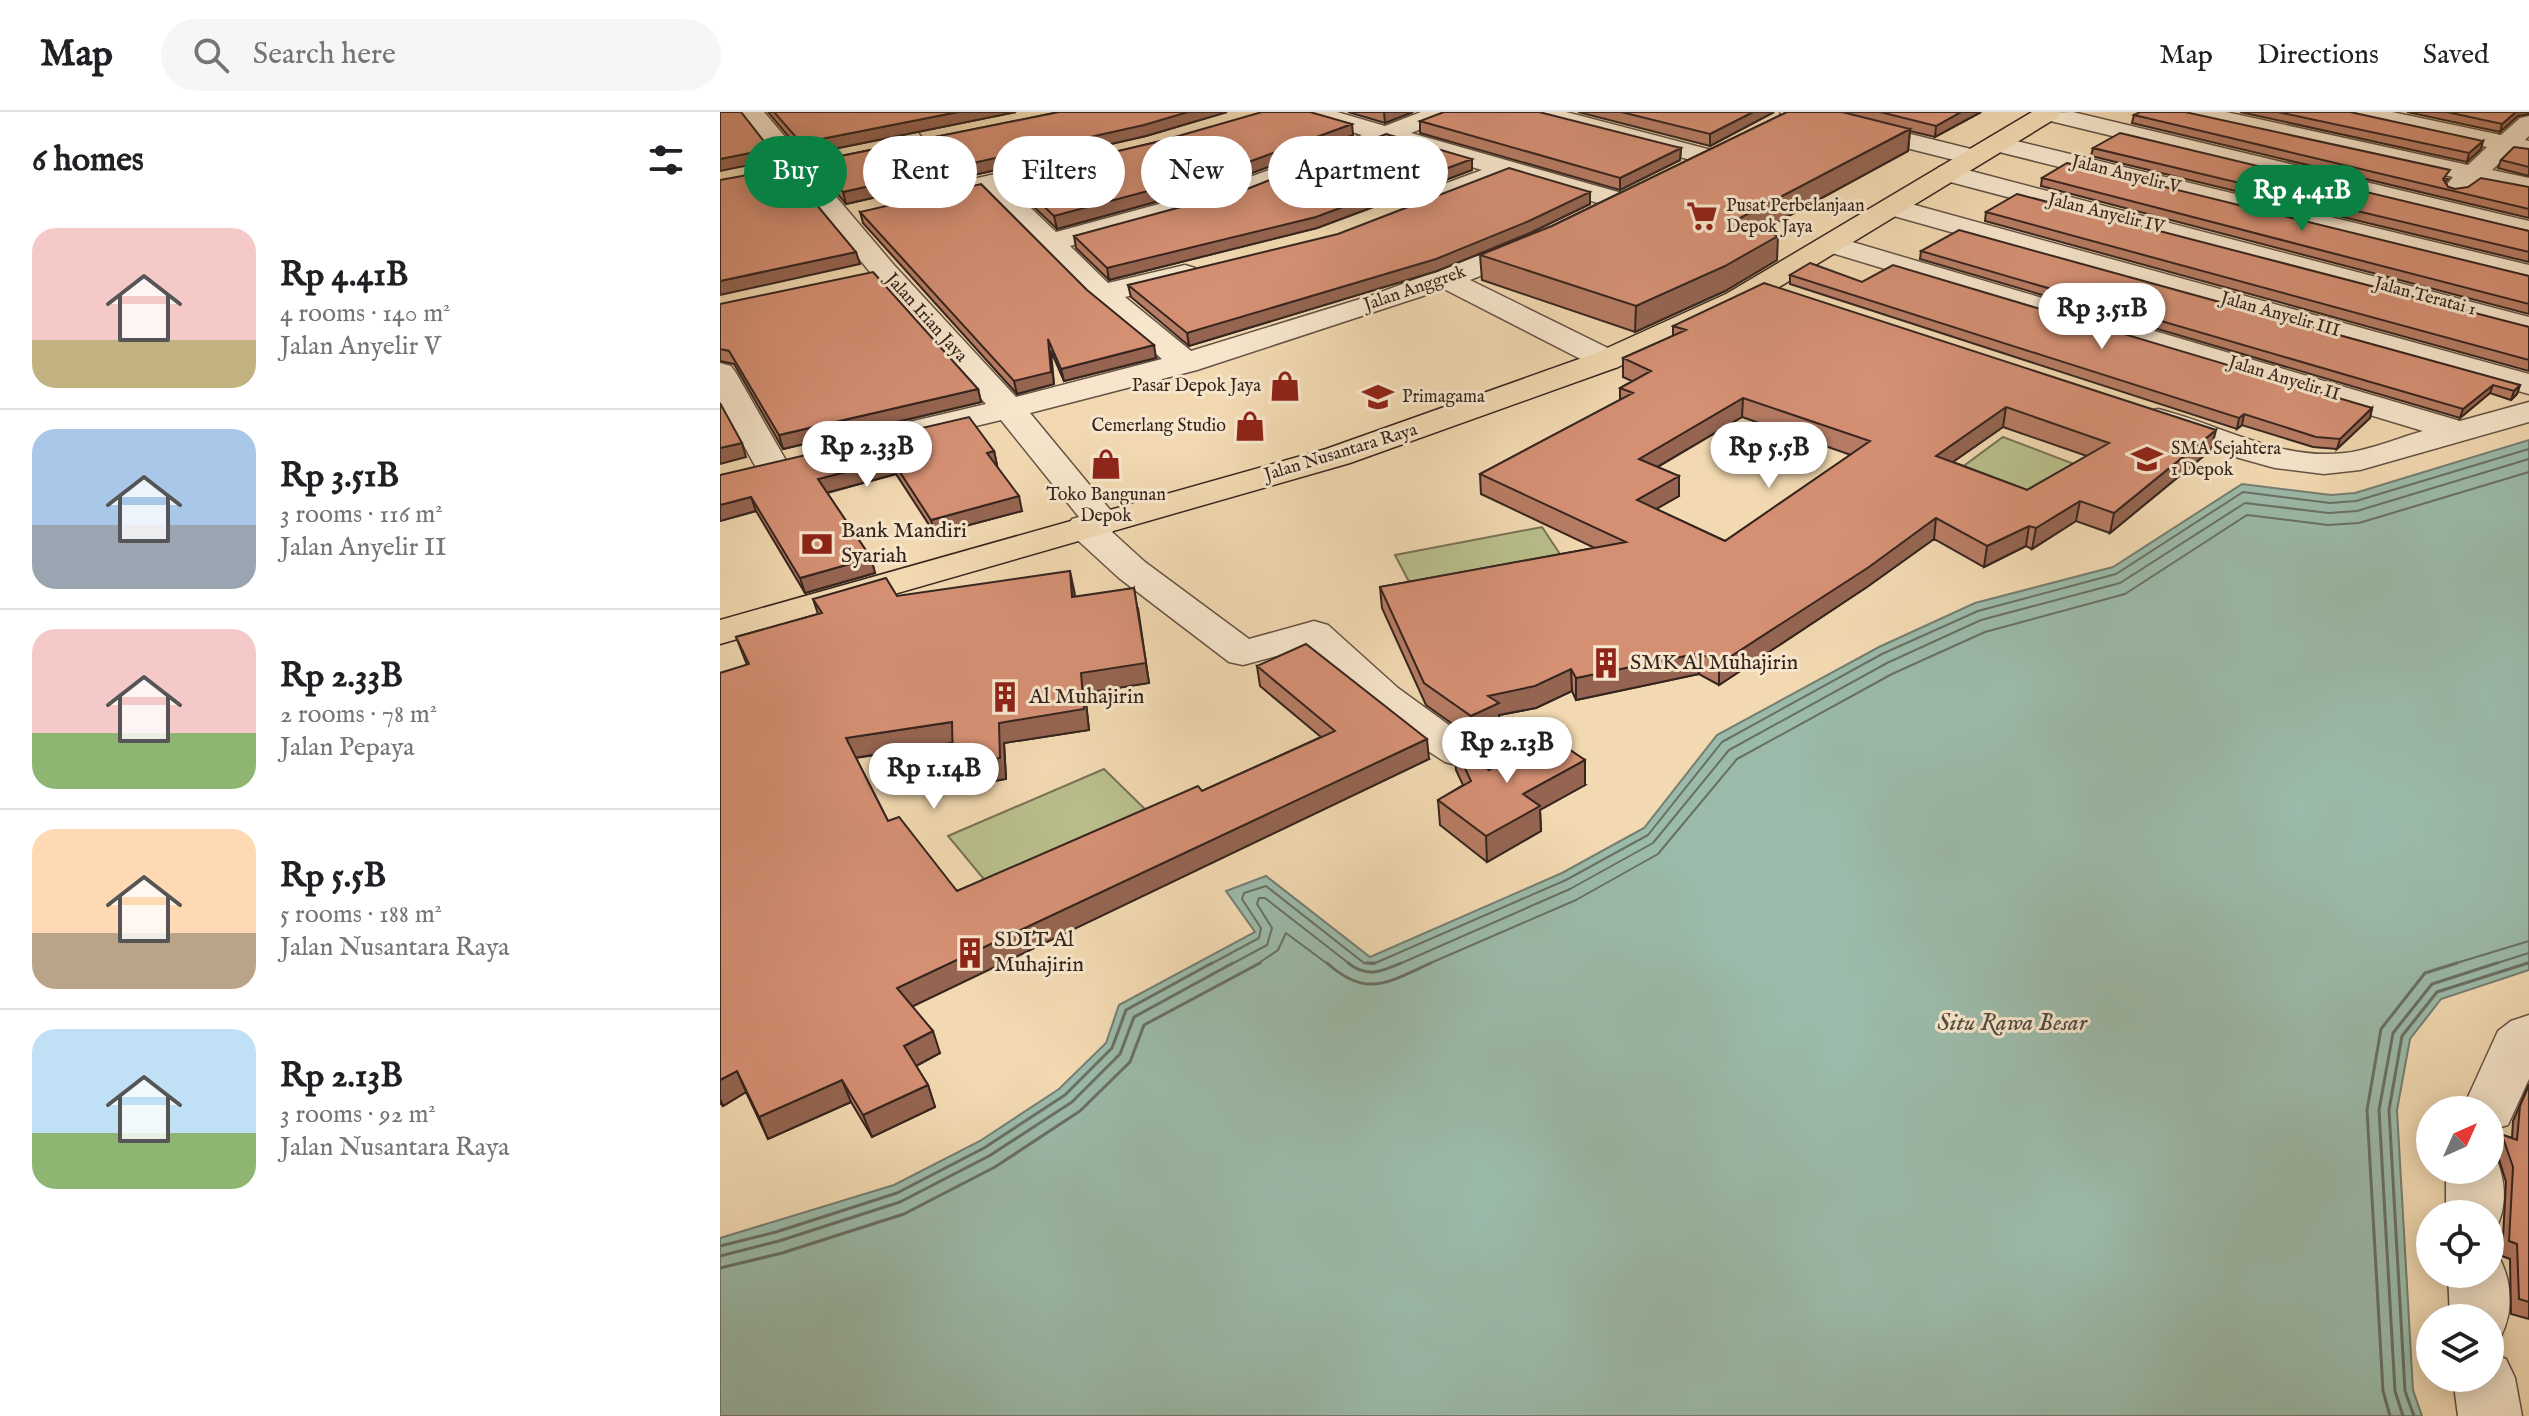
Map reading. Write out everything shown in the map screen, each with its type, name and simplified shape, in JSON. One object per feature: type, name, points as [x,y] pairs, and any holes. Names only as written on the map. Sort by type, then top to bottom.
[{"type":"highway","name":"Jalan Nusantara Raya","points":[[720,632],[1338,456],[1607,360],[1760,287],[2048,113]]},
{"type":"street","name":"Jalan Irian Jaya","points":[[751,112],[800,167],[837,217],[1009,409],[1094,525],[1132,570],[1243,653],[1314,633],[1368,687],[1419,727],[1460,753]]},
{"type":"street","points":[[888,112],[908,136]]},
{"type":"street","points":[[1310,112],[1507,169],[1647,189]]},
{"type":"street","points":[[1049,243],[1238,191],[1443,112]]},
{"type":"street","points":[[1537,112],[1723,151],[1582,222]]},
{"type":"street","points":[[2193,112],[2529,186]]},
{"type":"street","points":[[2357,112],[2518,146]]},
{"type":"street","points":[[2048,113],[2529,229]]},
{"type":"street","points":[[1793,116],[1973,158]]},
{"type":"street","name":"Jalan Teratai 1","points":[[2358,279],[2473,173],[2518,146],[2529,123]]},
{"type":"street","points":[[1892,273],[2120,131]]},
{"type":"street","name":"Jalan Anyelir V","points":[[1973,158],[2072,162],[2529,274]]},
{"type":"street","name":"Jalan Anyelir IV","points":[[1973,158],[2024,193],[2358,279]]},
{"type":"street","points":[[1448,192],[1507,169]]},
{"type":"street","points":[[977,187],[991,184],[1102,293],[1186,363]]},
{"type":"street","name":"Jalan Anyelir III","points":[[1893,207],[2529,384]]},
{"type":"street","points":[[837,217],[868,210]]},
{"type":"street","name":"Jalan Anggrek","points":[[875,440],[1186,363],[1448,280],[1555,235]]},
{"type":"street","name":"Jalan Anyelir II","points":[[1832,244],[1892,273],[2461,432]]},
{"type":"street","points":[[1102,293],[1210,268]]},
{"type":"street","points":[[854,278],[884,271]]},
{"type":"street","name":"Jalan Teratai 1","points":[[2358,279],[2529,326]]},
{"type":"street","points":[[1448,280],[1607,360]]},
{"type":"street","points":[[1760,287],[1797,300]]},
{"type":"street","points":[[720,373],[786,460],[733,473]]},
{"type":"street","points":[[2132,410],[2267,454],[2319,465],[2348,463],[2529,412]]},
{"type":"street","points":[[2497,1096],[2525,1044]]},
{"type":"street","points":[[2486,1392],[2490,1416]]},
{"type":"green space","points":[[2003,437],[2074,464],[2019,506],[1946,479]]},
{"type":"green space","points":[[1542,527],[1570,569],[1418,599],[1395,555]]},
{"type":"green space","points":[[1104,769],[1152,816],[992,889],[948,836]]},
{"type":"water","name":"Situ Rawa Besar","points":[[2529,440],[2529,970],[2441,999],[2410,1039],[2397,1110],[2413,1390],[2422,1416],[720,1416],[720,1238],[894,1185],[980,1141],[1059,1089],[1106,1043],[1119,1005],[1255,932],[1226,891],[1266,876],[1370,957],[1562,873],[1644,828],[1717,735],[1879,647],[1975,603],[2113,567],[2242,484],[2331,495],[2355,493]]},
{"type":"building","points":[[720,112],[741,112],[760,136],[744,136],[744,154],[720,159]]},
{"type":"building","points":[[774,112],[958,112],[836,136],[795,136]]},
{"type":"building","points":[[1059,112],[1188,112],[1095,136],[993,136],[993,159],[977,162],[977,136],[940,136]]},
{"type":"building","points":[[1262,112],[1310,112],[1352,124],[1319,136],[1268,136],[1268,155],[1252,161],[1252,136],[1178,136]]},
{"type":"building","points":[[1444,112],[1539,112],[1681,148],[1620,178],[1420,121]]},
{"type":"building","points":[[1621,112],[1753,112],[1710,134]]},
{"type":"building","points":[[1787,112],[1842,112],[1910,129],[1736,220],[1778,236],[1725,266],[1636,306],[1480,255],[1552,226]]},
{"type":"building","points":[[1880,112],[1961,112],[1936,126]]},
{"type":"building","points":[[2140,112],[2185,112],[2450,170],[2443,179],[2448,187],[2455,189],[2468,187],[2481,178],[2529,187],[2529,209],[2134,115]]},
{"type":"building","points":[[2278,112],[2350,112],[2483,141],[2469,153]]},
{"type":"building","points":[[2447,112],[2516,112],[2502,124]]},
{"type":"building","points":[[2120,133],[2529,231],[2529,252],[2093,148]]},
{"type":"building","points":[[1141,146],[1141,193],[1125,197],[1125,149]]},
{"type":"building","points":[[2514,147],[2529,149],[2529,167],[2501,160]]},
{"type":"building","points":[[863,152],[863,188],[847,191],[847,155]]},
{"type":"building","points":[[1448,152],[1472,159],[1448,168]]},
{"type":"building","points":[[2067,163],[2529,276],[2529,304],[2042,178]]},
{"type":"building","points":[[1509,168],[1590,192],[1436,259],[1187,333],[1128,285],[1338,234],[1405,208],[1448,208],[1448,192]]},
{"type":"building","points":[[744,176],[744,208],[819,208],[856,252],[720,281],[720,180]]},
{"type":"building","points":[[1268,181],[1268,208],[1340,208],[1316,217],[1107,268],[1074,236],[1177,208],[1252,208],[1252,187]]},
{"type":"building","points":[[981,184],[993,196],[993,208],[1005,208],[1087,290],[1154,345],[1061,369],[1048,339],[1051,372],[1014,381],[860,212],[877,208],[977,208],[977,185]]},
{"type":"building","points":[[2017,194],[2529,327],[2529,360],[1986,212]]},
{"type":"building","points":[[1046,208],[1084,208],[1054,216]]},
{"type":"building","points":[[1959,230],[2520,385],[2514,391],[2493,385],[2463,409],[1921,251]]},
{"type":"building","points":[[1810,263],[1862,282],[1893,265],[2372,408],[2340,439],[2316,437],[2244,414],[2239,418],[1790,275]]},
{"type":"building","points":[[873,272],[978,389],[779,435],[729,351],[720,349],[720,304]]},
{"type":"building","points":[[1764,283],[2216,430],[2114,513],[2080,501],[2036,528],[2029,526],[1987,546],[1936,518],[1869,567],[1719,664],[1700,653],[1576,678],[1571,669],[1535,686],[1488,696],[1499,703],[1471,716],[1424,683],[1380,587],[1626,542],[1480,474],[1633,393],[1620,388],[1651,371],[1623,358],[1686,330],[1673,326]],"holes":[[[1743,398],[1870,441],[1725,541],[1637,500],[1679,476],[1639,459]],[[2006,407],[2109,443],[2027,490],[1936,456]]]},
{"type":"building","points":[[720,403],[742,443],[720,448]]},
{"type":"building","points":[[969,417],[994,451],[987,453],[1019,496],[931,520],[892,460],[818,479],[871,558],[800,578],[751,497],[720,505],[720,475]]},
{"type":"building","points":[[1070,571],[1072,597],[1134,588],[1146,663],[1081,673],[1084,709],[999,723],[1000,758],[953,766],[952,722],[846,738],[888,821],[899,817],[957,891],[1198,786],[1202,791],[1335,731],[1257,666],[1306,644],[1427,739],[897,988],[933,1031],[904,1046],[928,1085],[863,1115],[842,1080],[759,1117],[737,1071],[720,1080],[720,673],[749,664],[736,637],[822,613],[813,599],[886,578],[897,596]]},
{"type":"building","points":[[1548,735],[1585,760],[1523,794],[1540,806],[1486,836],[1438,800],[1471,781],[1454,745],[1489,770]]},
{"type":"building","points":[[2529,1085],[2529,1302],[2519,1299],[2517,1244],[2509,1241],[2513,1167],[2504,1141],[2504,1135],[2517,1140],[2520,1106]]},
{"type":"place","name":"Pusat Perbelanjaan Depok Jaya","points":[[1702,216]]},
{"type":"place","name":"Pasar Depok Jaya","points":[[1285,386]]},
{"type":"place","name":"Primagama","points":[[1378,397]]},
{"type":"place","name":"Cemerlang Studio","points":[[1250,426]]},
{"type":"place","name":"SMA Sejahtera 1 Depok","points":[[2147,459]]},
{"type":"place","name":"Toko Bangunan Depok","points":[[1106,464]]},
{"type":"place","name":"Bank Mandiri Syariah","points":[[817,544]]},
{"type":"place","name":"SMK Al Muhajirin","points":[[1606,663]]},
{"type":"place","name":"Al Muhajirin","points":[[1005,697]]},
{"type":"place","name":"SDIT Al Muhajirin","points":[[970,953]]}]
